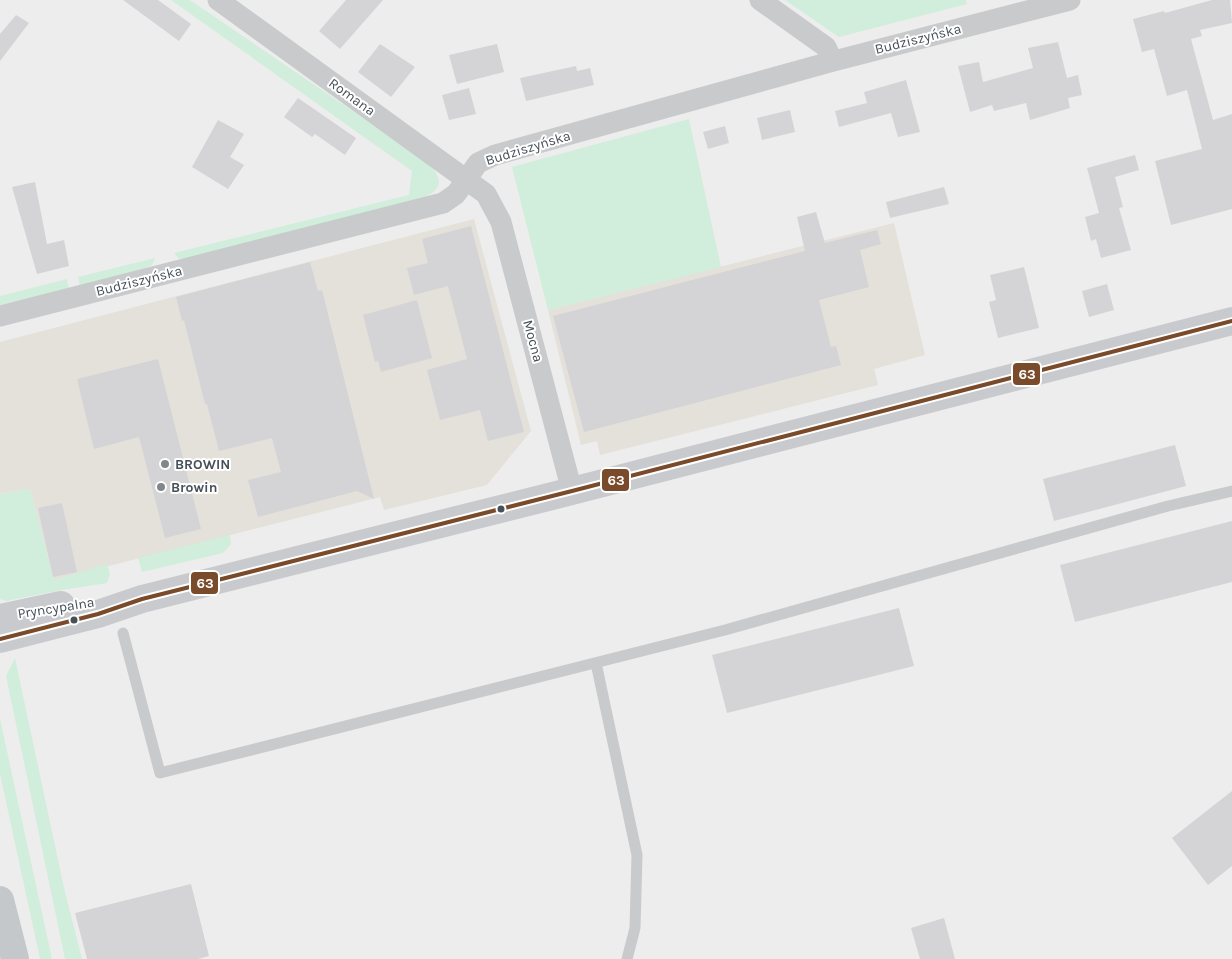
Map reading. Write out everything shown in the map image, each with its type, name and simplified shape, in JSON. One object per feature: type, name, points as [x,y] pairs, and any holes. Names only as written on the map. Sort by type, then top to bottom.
[{"type":"main road","points":[[0,900],[15,959]]},
{"type":"street","name":"Romana","points":[[218,0],[486,194]]},
{"type":"street","points":[[760,0],[826,47],[830,62]]},
{"type":"street","name":"Budziszyńska","points":[[0,316],[443,203],[456,194],[478,163],[495,155],[830,62],[1070,0]]},
{"type":"street","name":"Mocna","points":[[486,194],[501,222],[572,491]]},
{"type":"street","name":"Pryncypalna","points":[[0,639],[98,614],[142,599],[1232,322]]},
{"type":"street","name":"Pryncypalna","points":[[0,618],[82,601],[142,599]]},
{"type":"lane","points":[[123,633],[160,772],[726,630],[1168,506],[1232,491]]},
{"type":"lane","points":[[596,663],[637,855],[635,928],[627,959]]},
{"type":"shaded area","points":[[474,219],[531,431],[487,485],[384,510],[380,497],[54,580],[30,489],[0,494],[0,342]]},
{"type":"shaded area","points":[[894,223],[925,355],[874,369],[878,385],[600,455],[597,441],[581,445],[548,310]]},
{"type":"green space","points":[[171,0],[190,0],[429,163],[438,178],[439,182],[436,189],[425,197],[185,260],[178,258],[174,253],[409,195],[412,171]]},
{"type":"green space","points":[[785,0],[966,0],[967,4],[839,37]]},
{"type":"green space","points":[[689,119],[721,267],[548,310],[512,167]]},
{"type":"green space","points":[[155,258],[152,265],[144,269],[80,286],[78,277]]},
{"type":"green space","points":[[67,279],[69,289],[0,305],[0,296]]},
{"type":"green space","points":[[30,489],[54,580],[107,564],[110,574],[107,583],[6,601],[0,599],[0,494]]},
{"type":"green space","points":[[230,535],[231,544],[223,553],[142,572],[138,558]]},
{"type":"green space","points":[[15,658],[64,888],[82,959],[65,959],[6,676]]},
{"type":"green space","points":[[0,719],[52,959],[40,959],[0,774]]},
{"type":"building","points":[[123,0],[158,0],[191,24],[179,41]]},
{"type":"building","points":[[346,0],[383,0],[340,49],[319,31]]},
{"type":"building","points":[[1212,0],[1230,0],[1232,23],[1200,30],[1202,36],[1191,39],[1213,120],[1232,114],[1232,209],[1171,225],[1155,161],[1202,149],[1187,90],[1167,96],[1154,49],[1142,52],[1133,19],[1164,11],[1165,13]]},
{"type":"building","points":[[16,15],[29,23],[0,61],[0,34]]},
{"type":"building","points":[[1058,42],[1067,78],[1078,75],[1082,95],[1068,98],[1070,108],[1030,120],[1026,103],[994,111],[992,105],[970,112],[958,66],[979,62],[983,82],[1033,68],[1028,48]]},
{"type":"building","points":[[380,44],[415,67],[391,97],[358,72]]},
{"type":"building","points":[[497,44],[504,72],[457,84],[449,55]]},
{"type":"building","points":[[576,66],[577,71],[590,68],[594,85],[526,101],[520,78]]},
{"type":"building","points":[[906,80],[920,132],[898,137],[891,113],[839,127],[835,111],[867,103],[864,92]]},
{"type":"building","points":[[469,88],[476,114],[449,120],[442,95]]},
{"type":"building","points":[[298,98],[356,138],[345,155],[315,134],[312,137],[284,117]]},
{"type":"building","points":[[790,110],[795,132],[762,140],[757,118]]},
{"type":"building","points":[[218,120],[244,134],[230,157],[244,165],[228,189],[192,167]]},
{"type":"building","points":[[725,126],[729,143],[708,149],[703,132]]},
{"type":"building","points":[[1135,155],[1139,170],[1115,177],[1123,207],[1119,208],[1131,250],[1101,258],[1096,239],[1091,241],[1085,217],[1099,213],[1087,168]]},
{"type":"building","points":[[35,182],[47,244],[64,240],[69,266],[37,274],[12,187]]},
{"type":"building","points":[[944,187],[949,204],[890,218],[886,202]]},
{"type":"building","points":[[816,212],[825,243],[877,230],[881,244],[860,250],[869,287],[819,300],[831,347],[836,346],[841,365],[584,432],[553,316],[805,251],[797,217]]},
{"type":"building","points":[[471,226],[524,432],[488,441],[480,410],[440,420],[427,370],[467,359],[448,286],[414,295],[407,268],[428,263],[422,239]]},
{"type":"building","points":[[310,262],[318,291],[322,290],[374,499],[357,491],[258,517],[248,480],[281,472],[272,438],[219,451],[184,320],[182,321],[176,297]]},
{"type":"building","points":[[1024,267],[1039,328],[998,338],[989,302],[996,300],[990,275]]},
{"type":"building","points":[[1107,284],[1114,310],[1089,317],[1082,291]]},
{"type":"building","points":[[417,300],[432,358],[381,372],[378,361],[375,362],[363,315]]},
{"type":"building","points":[[158,359],[201,529],[165,538],[139,437],[94,449],[77,379]]},
{"type":"building","points":[[1175,445],[1186,486],[1054,521],[1043,479]]},
{"type":"building","points":[[62,503],[77,572],[53,577],[38,508]]},
{"type":"building","points":[[1232,521],[1232,582],[1075,622],[1060,565]]},
{"type":"building","points":[[899,608],[914,666],[727,713],[712,655]]},
{"type":"building","points":[[1232,791],[1232,866],[1208,885],[1172,838]]},
{"type":"building","points":[[191,884],[209,956],[198,959],[87,959],[75,913]]},
{"type":"building","points":[[944,918],[955,959],[920,959],[911,928]]},
{"type":"transit line","name":"63","points":[[0,639],[98,614],[142,599],[572,491],[1232,321]]},
{"type":"place","name":"BROWIN","points":[[165,464]]},
{"type":"place","name":"Browin","points":[[161,487]]}]
